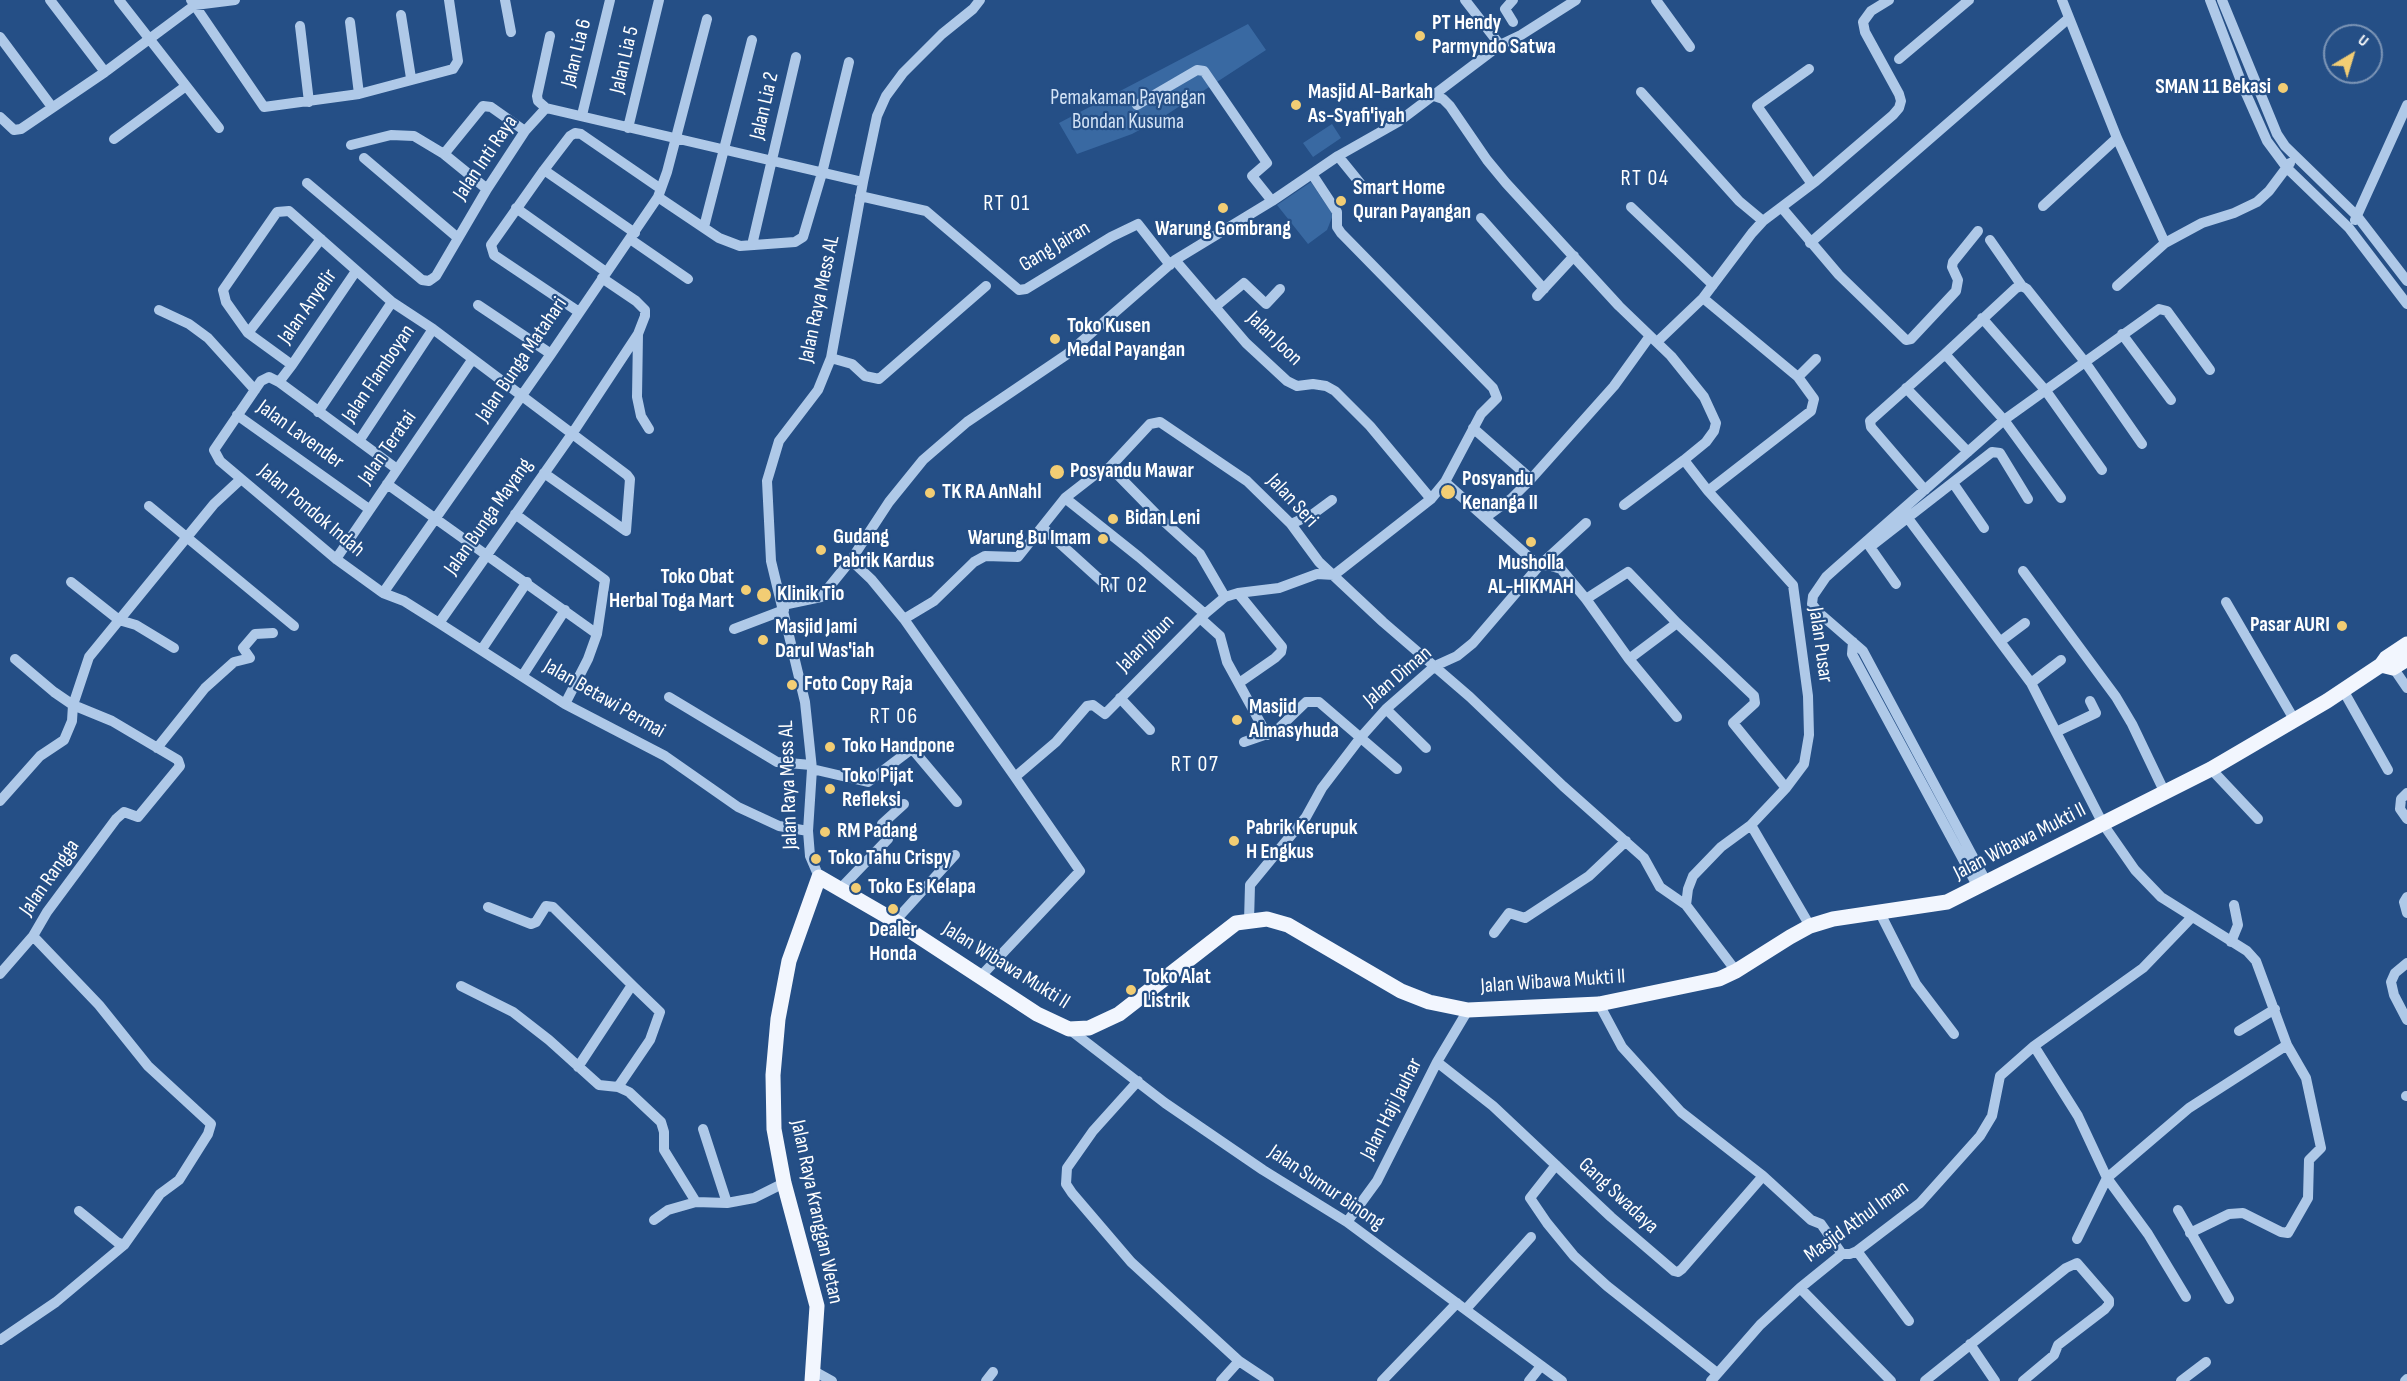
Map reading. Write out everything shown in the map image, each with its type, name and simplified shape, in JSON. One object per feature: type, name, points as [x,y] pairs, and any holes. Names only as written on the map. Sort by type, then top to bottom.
[{"type":"main road","name":"Jalan Wibawa Mukti II","points":[[819,878],[895,921],[1037,1014],[1068,1029],[1089,1028],[1119,1014],[1236,923],[1267,919],[1288,925],[1401,991],[1429,1002],[1468,1010],[1599,1004],[1719,980],[1810,926],[1833,919],[1947,903],[2165,794],[2398,658]]},
{"type":"main road","name":"Jalan Raya Kranggan Wetan","points":[[813,1376],[817,1306],[784,1183],[774,1130],[773,1075],[778,1019],[789,961],[819,878]]},
{"type":"street","points":[[50,0],[105,72]]},
{"type":"street","points":[[119,0],[219,128]]},
{"type":"street","points":[[0,117],[9,127],[18,130],[105,72],[193,3],[236,0]]},
{"type":"street","points":[[193,3],[264,107],[359,94],[411,78],[453,69],[458,61],[449,0]]},
{"type":"street","points":[[505,0],[511,32]]},
{"type":"street","name":"Jalan Lia 6","points":[[582,115],[610,0]]},
{"type":"street","name":"Jalan Lia 5","points":[[628,128],[659,0]]},
{"type":"street","name":"Jalan Raya Mess AL","points":[[819,878],[810,856],[807,831],[812,767],[806,702],[771,561],[767,481],[779,441],[818,390],[831,358],[877,116],[886,96],[903,73],[980,0]]},
{"type":"street","points":[[1465,0],[1500,45]]},
{"type":"street","points":[[1513,0],[1505,9],[1513,22]]},
{"type":"street","points":[[734,629],[783,607],[820,597],[851,560],[889,502],[923,460],[968,422],[1066,355],[1172,262],[1272,201],[1338,156],[1398,122],[1500,45],[1521,35],[1576,0]]},
{"type":"street","points":[[1656,0],[1690,47]]},
{"type":"street","points":[[1899,58],[1969,0]]},
{"type":"street","points":[[2062,0],[2117,138],[2165,243]]},
{"type":"street","points":[[2210,0],[2230,35],[2277,134],[2294,156],[2357,216],[2407,281]]},
{"type":"street","points":[[2222,0],[2244,89],[2267,141],[2287,168],[2349,228],[2407,304]]},
{"type":"street","points":[[1486,518],[1512,498],[1531,479],[1653,339],[1703,297],[1763,221],[1812,184],[1899,108],[1901,101],[1899,94],[1865,32],[1863,22],[1882,2]]},
{"type":"street","points":[[401,15],[411,78]]},
{"type":"street","points":[[1810,243],[2069,18]]},
{"type":"street","name":"Jalan Bunga Matahari","points":[[383,593],[551,354],[659,193],[707,19]]},
{"type":"street","points":[[350,22],[359,94]]},
{"type":"street","points":[[300,26],[309,102]]},
{"type":"street","points":[[546,108],[538,101],[537,96],[550,36]]},
{"type":"street","points":[[0,38],[52,107]]},
{"type":"street","points":[[704,228],[752,40]]},
{"type":"street","name":"Jalan Lia 2","points":[[752,245],[796,57]]},
{"type":"street","points":[[579,312],[491,252],[491,245],[516,208],[570,136],[578,133],[719,238],[740,246],[795,242],[803,237],[822,173],[849,62]]},
{"type":"street","points":[[1809,69],[1756,106],[1812,184]]},
{"type":"street","points":[[1137,105],[1197,70],[1204,71],[1267,163],[1252,176],[1272,201]]},
{"type":"street","points":[[114,139],[186,86]]},
{"type":"street","points":[[1641,92],[1739,201],[1763,221]]},
{"type":"street","points":[[1431,95],[1443,99],[1450,106],[1487,160],[1704,397],[1716,423],[1714,431],[1706,442],[1624,505]]},
{"type":"street","points":[[2349,228],[2357,216],[2407,105]]},
{"type":"street","points":[[444,154],[483,106],[491,107],[525,131]]},
{"type":"street","name":"Jalan Inti Raya","points":[[307,183],[425,281],[429,281],[436,276],[487,189],[525,131],[546,108],[772,163],[863,182]]},
{"type":"street","points":[[351,145],[391,135],[414,136],[444,154],[487,189]]},
{"type":"street","points":[[2043,206],[2117,138]]},
{"type":"street","points":[[1338,156],[1364,188]]},
{"type":"street","points":[[2117,286],[2165,243],[2202,223],[2234,213],[2257,202],[2287,168],[2294,156]]},
{"type":"street","points":[[364,158],[458,238]]},
{"type":"street","points":[[544,170],[688,279]]},
{"type":"street","points":[[1312,174],[1336,212],[1337,226],[1341,233],[1493,388],[1497,398],[1481,414],[1445,482],[1431,499],[1334,575]]},
{"type":"street","name":"Gang Jairan","points":[[860,196],[926,212],[1019,290],[1026,289],[1111,237],[1138,224],[1172,262]]},
{"type":"street","points":[[1631,207],[1713,285]]},
{"type":"street","points":[[516,208],[641,305],[645,316],[638,334],[637,397],[641,416],[649,429]]},
{"type":"street","points":[[1782,208],[1839,275],[1904,338],[1909,340],[1956,291],[1958,280],[1952,267],[1953,262],[1978,231]]},
{"type":"street","points":[[292,365],[248,333],[226,302],[223,290],[277,212],[289,211],[392,302],[433,329],[630,479],[626,531],[544,473]]},
{"type":"street","points":[[1481,218],[1540,292],[1574,256]]},
{"type":"street","points":[[248,333],[321,238]]},
{"type":"street","points":[[1990,240],[2022,286],[2027,289],[2085,362],[2142,444]]},
{"type":"street","name":"Jalan Joon","points":[[1172,262],[1246,343],[1287,381],[1297,386],[1313,384],[1326,386],[1335,391],[1370,426],[1431,499]]},
{"type":"street","name":"Jalan Anyelir","points":[[279,382],[356,271]]},
{"type":"street","points":[[1215,307],[1244,283],[1266,304],[1280,289]]},
{"type":"street","points":[[831,358],[852,364],[865,376],[879,379],[986,286]]},
{"type":"street","points":[[1925,490],[1871,427],[1870,421],[1982,318],[2016,288],[2022,286]]},
{"type":"street","points":[[1703,297],[1798,377],[1814,399],[1811,411],[1708,491]]},
{"type":"street","points":[[318,412],[392,302]]},
{"type":"street","points":[[478,305],[551,354]]},
{"type":"street","points":[[1983,885],[1865,667],[1852,654],[1853,642],[1818,612],[1812,604],[1813,597],[1831,572],[2004,420],[2159,309],[2167,311],[2210,370]]},
{"type":"street","points":[[159,310],[189,324],[208,338],[255,390]]},
{"type":"street","points":[[1982,318],[2046,392],[2102,470]]},
{"type":"street","name":"Jalan Flamboyan","points":[[359,441],[433,329]]},
{"type":"street","name":"Jalan Bunga Mayang","points":[[440,623],[486,553],[572,434],[638,334]]},
{"type":"street","points":[[2122,334],[2171,400]]},
{"type":"street","points":[[1945,354],[2004,420],[2061,498]]},
{"type":"street","points":[[1798,377],[1816,359]]},
{"type":"street","name":"Jalan Teratai","points":[[336,560],[472,360]]},
{"type":"street","points":[[237,414],[264,379],[273,378],[397,469]]},
{"type":"street","points":[[1906,388],[1968,452]]},
{"type":"street","name":"Jalan Pondok Indah","points":[[237,414],[215,446],[215,456],[336,560],[383,593]]},
{"type":"street","name":"Jalan Lavender","points":[[237,414],[369,509]]},
{"type":"street","name":"Jalan Seri","points":[[904,619],[934,601],[974,562],[985,556],[1018,557],[1065,498],[1092,477],[1110,467],[1150,424],[1160,422],[1247,481],[1291,524],[1319,562],[1626,841],[1644,858],[1660,888],[1686,905]]},
{"type":"street","points":[[1473,428],[1531,479]]},
{"type":"street","points":[[1896,584],[1870,548],[1992,452],[2000,453],[2028,499]]},
{"type":"street","name":"Jalan Pusar","points":[[1684,460],[1708,491],[1793,585],[1808,696],[1809,735],[1804,764],[1786,788],[1751,825],[1720,847],[1693,876],[1688,889],[1686,905]]},
{"type":"street","points":[[1110,467],[1158,516],[1200,554],[1226,597]]},
{"type":"street","points":[[0,801],[40,756],[64,740],[72,721],[72,705],[89,657],[214,504],[242,479]]},
{"type":"street","points":[[1445,482],[1539,566],[1548,564],[1561,569],[1629,659],[1677,717]]},
{"type":"street","points":[[1953,483],[1984,528]]},
{"type":"street","points":[[387,484],[597,634]]},
{"type":"street","points":[[1065,498],[1139,557],[1220,636],[1227,662],[1267,735]]},
{"type":"street","points":[[1291,524],[1313,514],[1332,500]]},
{"type":"street","points":[[149,506],[294,626]]},
{"type":"street","points":[[514,514],[605,580],[597,634],[588,659],[565,704]]},
{"type":"street","points":[[1907,517],[2031,683],[2103,824],[2135,870],[2161,897],[2247,951],[2256,961],[2276,1009],[2287,1045],[2306,1078],[2321,1148],[2309,1160],[2308,1198],[2288,1233],[2281,1232],[2243,1213],[2229,1214],[2190,1233]]},
{"type":"street","name":"Jalan Diman","points":[[1249,921],[1250,885],[1306,817],[1322,788],[1360,737],[1386,709],[1435,666],[1457,656],[1473,643],[1539,566],[1586,523]]},
{"type":"street","points":[[1043,528],[1108,587]]},
{"type":"street","points":[[851,560],[872,579],[904,619],[1080,871],[981,976]]},
{"type":"street","points":[[2022,571],[2116,697],[2132,724],[2165,794]]},
{"type":"street","points":[[1586,600],[1628,572],[1677,623],[1754,696],[1755,702],[1733,723],[1786,788]]},
{"type":"street","name":"Jalan Jibun","points":[[1015,777],[1056,742],[1087,706],[1093,705],[1105,714],[1202,616],[1226,597],[1238,593],[1279,588],[1317,574],[1334,575]]},
{"type":"street","points":[[71,582],[119,620],[136,625],[174,648]]},
{"type":"street","points":[[482,649],[526,582]]},
{"type":"street","name":"Jalan Betawi Permai","points":[[383,593],[404,601],[565,704],[665,756],[738,807],[779,826],[807,831]]},
{"type":"street","points":[[1238,593],[1282,647],[1281,652],[1275,658],[1239,683]]},
{"type":"street","points":[[2226,602],[2295,720]]},
{"type":"street","points":[[523,675],[565,610]]},
{"type":"street","points":[[1629,659],[1677,623]]},
{"type":"street","points":[[2001,641],[2025,623]]},
{"type":"street","points":[[157,748],[205,688],[234,662],[250,658],[243,648],[255,634],[273,633]]},
{"type":"street","points":[[2398,658],[2407,688]]},
{"type":"street","name":"Jalan Rangga","points":[[0,1340],[56,1302],[124,1245],[160,1194],[179,1180],[208,1134],[211,1124],[148,1066],[99,1005],[33,936],[47,912],[116,819],[124,812],[138,817],[180,766],[178,760],[112,721],[72,705],[15,659]]},
{"type":"street","points":[[2031,683],[2061,660]]},
{"type":"street","points":[[2343,690],[2388,771]]},
{"type":"street","points":[[669,697],[777,762],[812,767],[868,782],[909,751],[914,751],[957,802]]},
{"type":"street","points":[[1120,698],[1150,730]]},
{"type":"street","points":[[2056,732],[2098,718],[2090,701]]},
{"type":"street","points":[[1245,742],[1276,731],[1306,702],[1319,702],[1397,769]]},
{"type":"street","points":[[1386,709],[1426,748]]},
{"type":"street","points":[[2211,769],[2258,819]]},
{"type":"street","points":[[2407,793],[2401,799],[2400,809],[2407,819]]},
{"type":"street","points":[[840,889],[888,839],[882,824],[904,804]]},
{"type":"street","points":[[1751,825],[1810,926]]},
{"type":"street","points":[[1494,933],[1509,913],[1525,918],[1589,876],[1626,841]]},
{"type":"street","points":[[895,921],[955,855]]},
{"type":"street","points":[[2407,897],[2404,902],[2407,913]]},
{"type":"street","points":[[488,907],[531,924],[536,922],[549,905],[660,1012],[650,1040],[618,1087]]},
{"type":"street","points":[[1686,905],[1737,971]]},
{"type":"street","points":[[2231,942],[2238,925],[2234,905]]},
{"type":"street","points":[[1880,913],[1916,984],[1954,1034]]},
{"type":"street","name":"Masjid Athul Iman","points":[[1714,1377],[1760,1325],[1800,1288],[1842,1254],[1857,1251],[1920,1203],[1980,1137],[1992,1116],[2000,1076],[2034,1046],[2143,968],[2192,917]]},
{"type":"street","points":[[1,971],[33,936]]},
{"type":"street","points":[[2407,963],[2395,973],[2391,982],[2394,995],[2407,1020]]},
{"type":"street","points":[[578,1067],[632,985]]},
{"type":"street","points":[[461,986],[513,1012],[549,1040],[599,1085],[618,1087],[629,1092],[661,1122],[664,1132],[664,1150],[696,1202]]},
{"type":"street","points":[[1599,1004],[1622,1047],[1681,1112],[1763,1176],[1811,1220],[1821,1224],[1842,1254]]},
{"type":"street","points":[[2240,1031],[2276,1009]]},
{"type":"street","name":"Jalan Haji Jauhar","points":[[1347,1222],[1377,1181],[1437,1062],[1468,1010]]},
{"type":"street","name":"Jalan Sumur Binong","points":[[1068,1029],[1165,1103],[1263,1170],[1347,1222],[1562,1381]]},
{"type":"street","points":[[2077,1239],[2107,1178],[2189,1108],[2287,1045]]},
{"type":"street","points":[[2034,1046],[2078,1116],[2107,1178],[2148,1234],[2186,1297]]},
{"type":"street","name":"Gang Swadaya","points":[[1437,1062],[1493,1106],[1648,1250],[1674,1271],[1678,1272],[1763,1176]]},
{"type":"street","points":[[1138,1082],[1093,1131],[1067,1167],[1066,1184],[1131,1262],[1239,1360],[1269,1381]]},
{"type":"street","points":[[703,1129],[727,1203]]},
{"type":"street","points":[[1556,1166],[1531,1194],[1530,1201],[1574,1256],[1714,1377]]},
{"type":"street","points":[[654,1220],[668,1210],[696,1202],[727,1203],[754,1198],[784,1183]]},
{"type":"street","points":[[2178,1210],[2229,1299]]},
{"type":"street","points":[[79,1211],[117,1242],[124,1245]]},
{"type":"street","points":[[1382,1381],[1531,1237]]},
{"type":"street","points":[[1857,1251],[1909,1321]]},
{"type":"street","points":[[1925,1381],[2066,1268],[2077,1263],[2109,1300],[2109,1304],[2058,1345],[2054,1355],[2023,1381]]},
{"type":"street","points":[[1800,1288],[1891,1381]]},
{"type":"street","points":[[1970,1344],[1995,1381]]},
{"type":"street","points":[[1221,1381],[1239,1360]]},
{"type":"street","points":[[2181,1381],[2206,1362]]},
{"type":"street","points":[[1529,1381],[1541,1366]]},
{"type":"street","points":[[813,1376],[832,1381]]},
{"type":"green space","name":"Pemakaman Payangan Bondan Kusuma","points":[[1248,24],[1266,50],[1160,119],[1132,134],[1077,154],[1059,123]]},
{"type":"green space","points":[[1332,124],[1341,138],[1313,157],[1303,143]]},
{"type":"green space","points":[[1311,182],[1333,215],[1327,230],[1308,244],[1277,205]]},
{"type":"place","name":"PT Hendy Parmyndo Satwa","points":[[1420,36]]},
{"type":"place","name":"SMAN 11 Bekasi","points":[[2283,88]]},
{"type":"place","name":"Masjid Al-Barkah As-Syafi'iyah","points":[[1296,105]]},
{"type":"place","name":"Smart Home Quran Payangan","points":[[1341,201]]},
{"type":"place","name":"Warung Gombrang","points":[[1223,208]]},
{"type":"place","name":"Toko Kusen Medal Payangan","points":[[1055,339]]},
{"type":"place","name":"Posyandu Mawar","points":[[1057,472]]},
{"type":"place","name":"Posyandu Kenanga II","points":[[1448,492]]},
{"type":"place","name":"TK RA AnNahl","points":[[930,493]]},
{"type":"place","name":"Bidan Leni","points":[[1113,519]]},
{"type":"place","name":"Warung Bu Imam","points":[[1103,539]]},
{"type":"place","name":"Musholla AL-HIKMAH","points":[[1531,542]]},
{"type":"place","name":"Gudang Pabrik Kardus","points":[[821,550]]},
{"type":"place","name":"Toko Obat Herbal Toga Mart","points":[[746,590]]},
{"type":"place","name":"Klinik Tio","points":[[764,595]]},
{"type":"place","name":"Pasar AURI","points":[[2342,626]]},
{"type":"place","name":"Masjid Jami Darul Was'iah","points":[[763,640]]},
{"type":"place","name":"Foto Copy Raja","points":[[792,685]]},
{"type":"place","name":"Masjid Almasyhuda","points":[[1237,720]]},
{"type":"place","name":"Toko Handpone","points":[[830,747]]},
{"type":"place","name":"Toko Pijat Refleksi","points":[[830,789]]},
{"type":"place","name":"RM Padang","points":[[825,832]]},
{"type":"place","name":"Pabrik Kerupuk H Engkus","points":[[1234,841]]},
{"type":"place","name":"Toko Tahu Crispy","points":[[816,859]]},
{"type":"place","name":"Toko Es Kelapa","points":[[856,888]]},
{"type":"place","name":"Dealer Honda","points":[[893,909]]},
{"type":"place","name":"Toko Alat Listrik","points":[[1131,990]]},
{"type":"district","name":"RT 04","points":[[1645,179]]},
{"type":"district","name":"RT 01","points":[[1007,204]]},
{"type":"district","name":"RT 02","points":[[1124,586]]},
{"type":"district","name":"RT 06","points":[[894,717]]},
{"type":"district","name":"RT 07","points":[[1195,765]]}]
